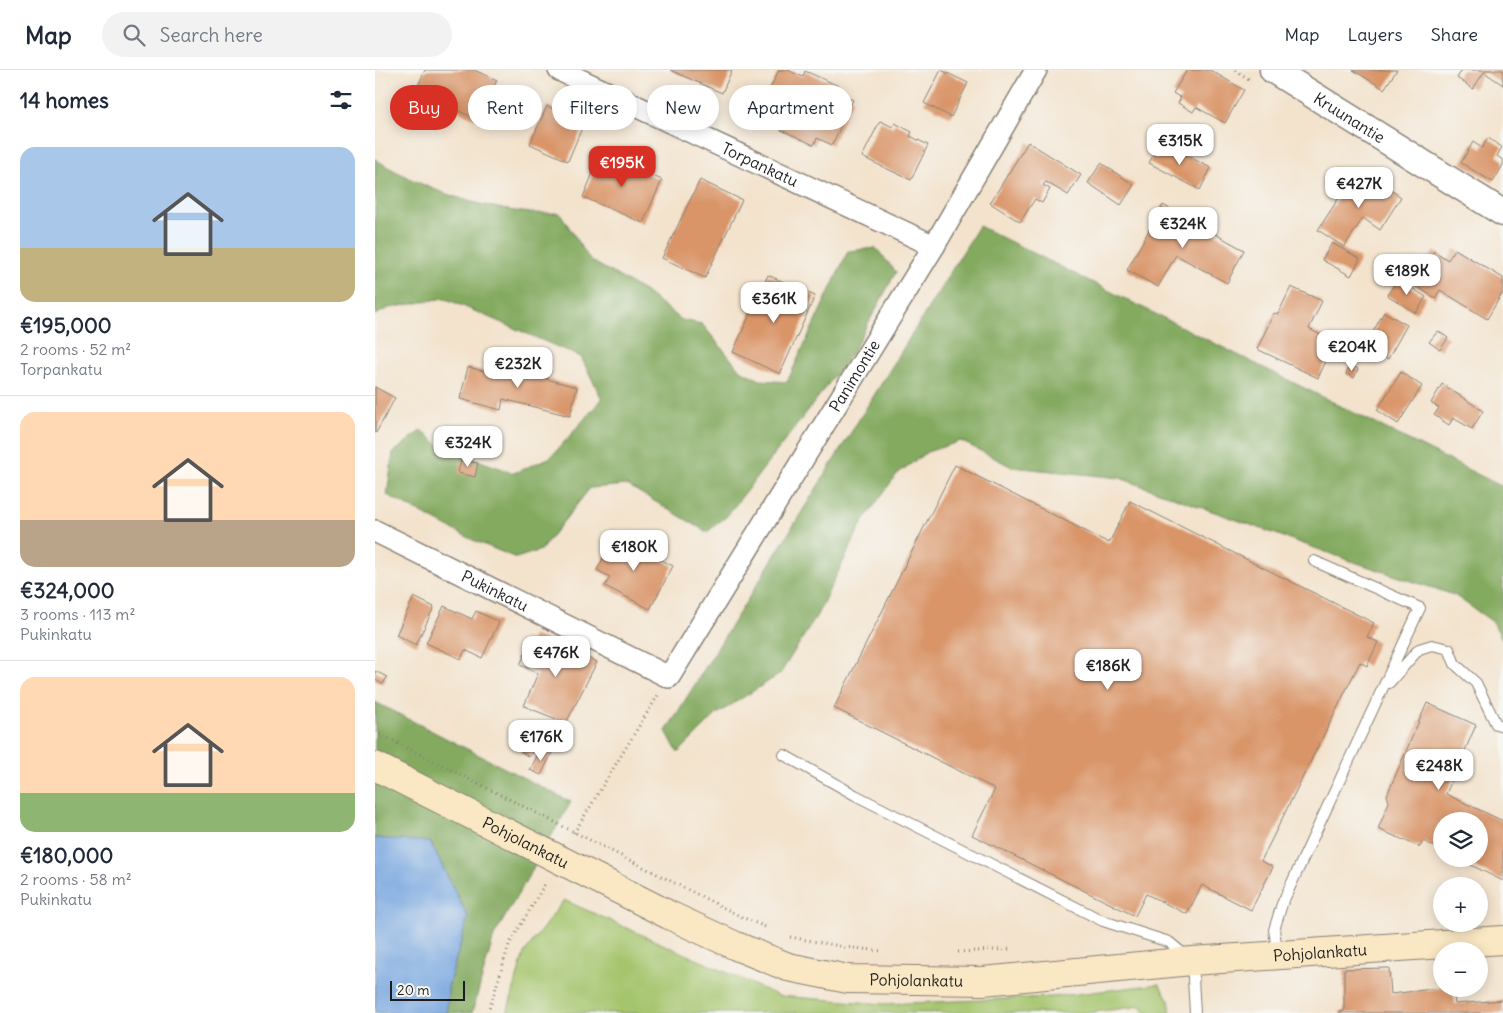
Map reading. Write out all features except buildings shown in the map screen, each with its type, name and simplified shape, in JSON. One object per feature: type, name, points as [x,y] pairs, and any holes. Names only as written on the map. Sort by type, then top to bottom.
[{"type":"main road","name":"Pohjolankatu","points":[[375,766],[669,915],[737,946],[788,966],[849,980],[983,981],[1192,961],[1503,940]]},
{"type":"street","name":"Torpankatu","points":[[559,70],[934,246]]},
{"type":"street","name":"Panimontie","points":[[669,677],[934,246],[1037,70]]},
{"type":"street","name":"Kruunantie","points":[[1273,70],[1503,212]]},
{"type":"street","name":"Pukinkatu","points":[[375,531],[669,677]]},
{"type":"lane","points":[[1278,955],[1274,930],[1282,904],[1420,608],[1314,561]]},
{"type":"lane","points":[[1381,692],[1419,649],[1432,645],[1449,649],[1455,664],[1476,683],[1496,724],[1503,726]]},
{"type":"lane","points":[[785,755],[855,795],[1103,922],[1169,942],[1192,961],[1195,1013]]},
{"type":"path","points":[[488,1013],[509,945],[559,858],[669,677]]},
{"type":"path","points":[[375,732],[744,918],[776,931]]},
{"type":"path","points":[[784,935],[845,947],[884,951]]},
{"type":"path","points":[[953,952],[1022,949]]},
{"type":"green space","points":[[375,159],[409,178],[464,200],[522,212],[560,213],[590,260],[644,291],[682,320],[702,324],[740,370],[760,380],[787,382],[848,251],[876,248],[896,272],[852,353],[727,516],[707,532],[627,485],[590,488],[541,550],[516,558],[473,540],[387,495],[393,453],[421,430],[441,447],[514,473],[551,457],[602,399],[581,357],[444,298],[389,308],[375,315]]},
{"type":"green space","points":[[979,226],[1503,487],[1503,641],[1493,622],[1454,595],[1348,560],[1120,478],[1012,467],[961,441],[927,452],[897,474],[863,521],[817,615],[780,674],[717,714],[678,753],[666,731]]},
{"type":"green space","points":[[375,702],[571,802],[494,936],[472,1013],[447,1013],[448,987],[468,917],[431,843],[375,838]]},
{"type":"green space","points":[[564,900],[779,996],[884,1004],[1052,997],[1159,984],[1169,1000],[1171,1013],[1146,1013],[1141,1006],[1087,1013],[507,1013],[524,953]]},
{"type":"water","points":[[375,838],[430,842],[468,917],[448,987],[447,1013],[375,1013]]}]
